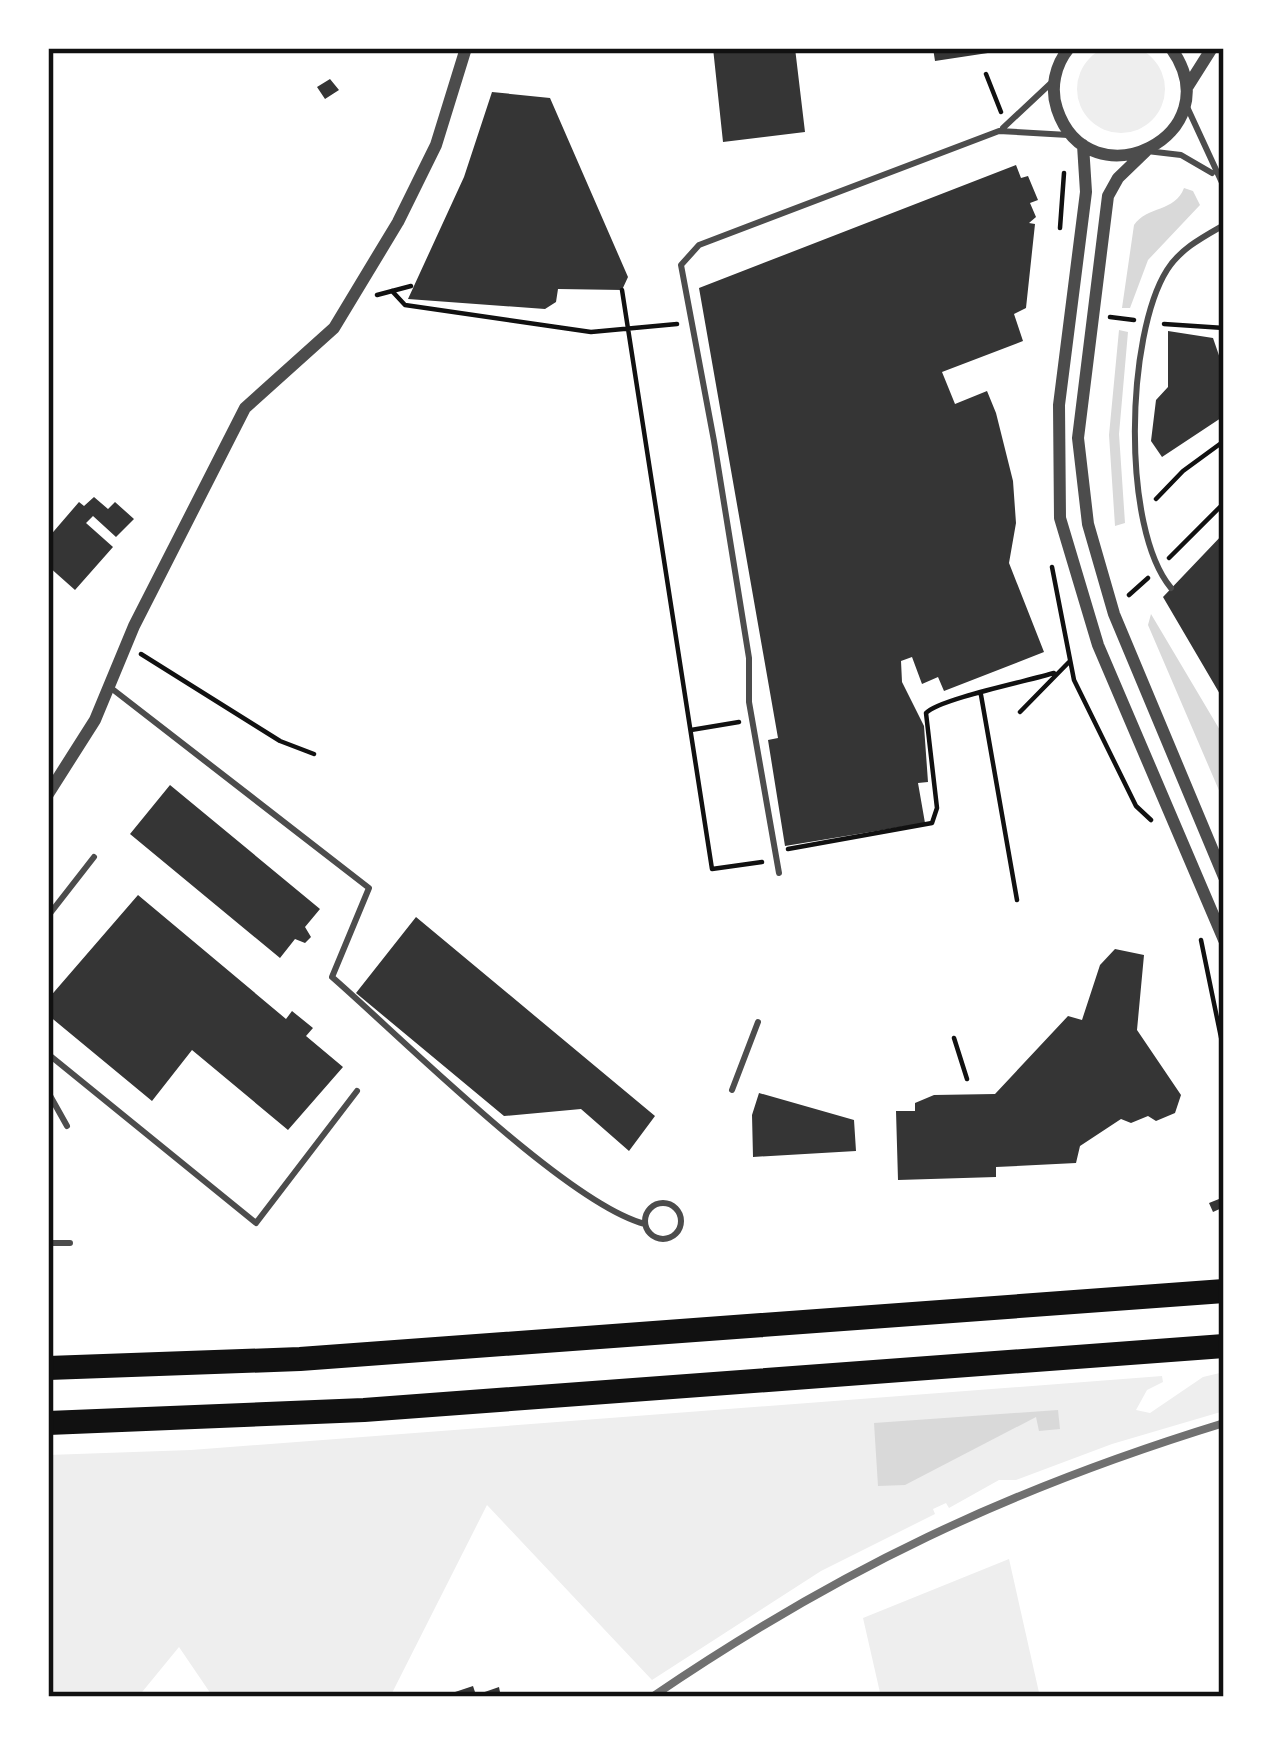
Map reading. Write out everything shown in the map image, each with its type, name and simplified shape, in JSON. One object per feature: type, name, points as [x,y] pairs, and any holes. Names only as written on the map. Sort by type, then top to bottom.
[{"type":"highway","points":[[48,1368],[323,1357],[1224,1291]]},
{"type":"highway","points":[[48,1423],[364,1411],[1224,1346]]},
{"type":"street","points":[[48,794],[73,761],[245,407],[334,328],[365,281],[436,145],[466,48]]},
{"type":"street","points":[[1172,48],[1186,95]]},
{"type":"street","points":[[1212,48],[1186,95],[1174,130],[1118,178],[1108,196],[1078,438],[1100,573],[1224,877]]},
{"type":"street","points":[[1065,50],[1054,100],[1077,140],[1086,193],[1059,405],[1060,518],[1098,645],[1224,940]]},
{"type":"street","points":[[1077,140],[1103,154],[1146,152]]},
{"type":"lane","points":[[998,131],[1034,103],[1057,70]]},
{"type":"lane","points":[[1186,95],[1215,176]]},
{"type":"lane","points":[[779,873],[714,441],[681,265],[699,245],[998,131],[1025,128],[1077,140]]},
{"type":"lane","points":[[1146,152],[1181,155],[1224,187]]},
{"type":"lane","points":[[1171,589],[1156,571],[1141,517],[1135,433],[1154,292],[1169,265],[1224,225]]},
{"type":"lane","points":[[108,686],[369,888],[332,977],[612,1214],[646,1223],[656,1238],[667,1239],[677,1233],[681,1216],[663,1204],[652,1208],[646,1223]]},
{"type":"lane","points":[[48,916],[94,857]]},
{"type":"lane","points":[[732,1090],[758,1022]]},
{"type":"lane","points":[[48,1054],[256,1223],[357,1091]]},
{"type":"lane","points":[[48,1092],[67,1126]]},
{"type":"lane","points":[[48,1243],[70,1243]]},
{"type":"path","points":[[986,74],[997,104]]},
{"type":"path","points":[[411,286],[392,291],[405,305],[591,332],[680,324]]},
{"type":"path","points":[[622,290],[712,869],[775,856],[791,847],[932,823],[937,808],[926,713],[936,702],[981,695],[1054,673]]},
{"type":"path","points":[[1109,317],[1134,320]]},
{"type":"path","points":[[1158,324],[1224,328]]},
{"type":"path","points":[[1141,517],[1183,471],[1224,441]]},
{"type":"path","points":[[1123,600],[1224,502]]},
{"type":"path","points":[[126,644],[280,741],[314,754]]},
{"type":"path","points":[[1020,712],[1070,662]]},
{"type":"path","points":[[981,695],[1017,900]]},
{"type":"path","points":[[691,730],[720,725]]},
{"type":"path","points":[[1126,808],[1136,806]]},
{"type":"path","points":[[1201,936],[1224,1052]]},
{"type":"path","points":[[954,1038],[967,1079]]},
{"type":"shaded area","points":[[1121,45],[1138,48],[1152,58],[1162,72],[1162,106],[1152,120],[1138,130],[1121,133],[1104,130],[1090,120],[1080,106],[1077,89],[1080,72],[1090,58],[1104,48]]},
{"type":"shaded area","points":[[1184,188],[1193,191],[1200,205],[1148,260],[1130,308],[1122,308],[1134,225],[1174,201]]},
{"type":"shaded area","points":[[1119,330],[1128,332],[1119,434],[1125,523],[1115,526],[1109,435]]},
{"type":"shaded area","points":[[1151,614],[1224,737],[1224,802],[1148,625]]},
{"type":"shaded area","points":[[1224,1372],[1224,1411],[1112,1444],[1016,1480],[999,1480],[949,1508],[946,1503],[933,1509],[935,1514],[821,1571],[652,1680],[487,1505],[390,1697],[213,1697],[179,1647],[138,1697],[48,1697],[48,1455],[191,1450],[1162,1376],[1163,1382],[1147,1390],[1136,1410],[1150,1413],[1203,1377]]},
{"type":"shaded area","points":[[1058,1410],[1060,1429],[1039,1431],[1036,1417],[905,1485],[878,1486],[874,1423]]},
{"type":"shaded area","points":[[1009,1559],[1040,1697],[881,1697],[863,1618]]},
{"type":"building","points":[[713,48],[795,48],[805,132],[723,142]]},
{"type":"building","points":[[933,48],[1001,48],[1001,51],[935,61]]},
{"type":"building","points":[[330,79],[339,90],[325,99],[317,87]]},
{"type":"building","points":[[492,92],[550,98],[628,277],[622,290],[558,289],[556,302],[545,309],[408,299],[464,177]]},
{"type":"building","points":[[1016,165],[1021,178],[1028,176],[1038,200],[1030,203],[1036,217],[1029,223],[1035,224],[1026,308],[1014,314],[1023,341],[942,372],[955,404],[987,391],[996,413],[1013,481],[1016,523],[1009,563],[1044,652],[944,691],[938,677],[922,684],[912,657],[901,661],[902,682],[924,726],[928,782],[918,783],[925,823],[785,846],[768,740],[778,738],[699,288]]},
{"type":"building","points":[[1168,331],[1213,338],[1224,370],[1224,416],[1162,457],[1151,441],[1156,400],[1168,387]]},
{"type":"building","points":[[94,497],[108,509],[115,502],[134,519],[116,537],[93,516],[86,523],[113,547],[75,590],[48,566],[48,538],[79,502],[84,506]]},
{"type":"building","points":[[1224,533],[1224,701],[1163,597]]},
{"type":"building","points":[[170,785],[320,909],[305,927],[311,937],[305,943],[295,939],[280,958],[130,834]]},
{"type":"building","points":[[138,895],[286,1019],[292,1011],[313,1028],[306,1036],[343,1067],[288,1130],[192,1050],[152,1101],[48,1015],[48,999]]},
{"type":"building","points":[[416,917],[655,1116],[629,1151],[581,1109],[504,1116],[356,993]]},
{"type":"building","points":[[1115,949],[1144,955],[1137,1030],[1181,1095],[1175,1113],[1156,1121],[1148,1116],[1131,1123],[1121,1119],[1080,1146],[1076,1163],[996,1167],[996,1177],[898,1180],[896,1111],[915,1111],[915,1103],[934,1095],[995,1094],[1068,1016],[1082,1020],[1100,965]]},
{"type":"building","points":[[759,1093],[854,1120],[856,1151],[753,1157],[752,1115]]},
{"type":"building","points":[[1224,1197],[1224,1207],[1213,1212],[1209,1203]]},
{"type":"building","points":[[473,1686],[476,1695],[499,1687],[501,1697],[440,1697]]},
{"type":"railway","points":[[652,1697],[790,1610],[927,1537],[1070,1476],[1224,1423]]}]
